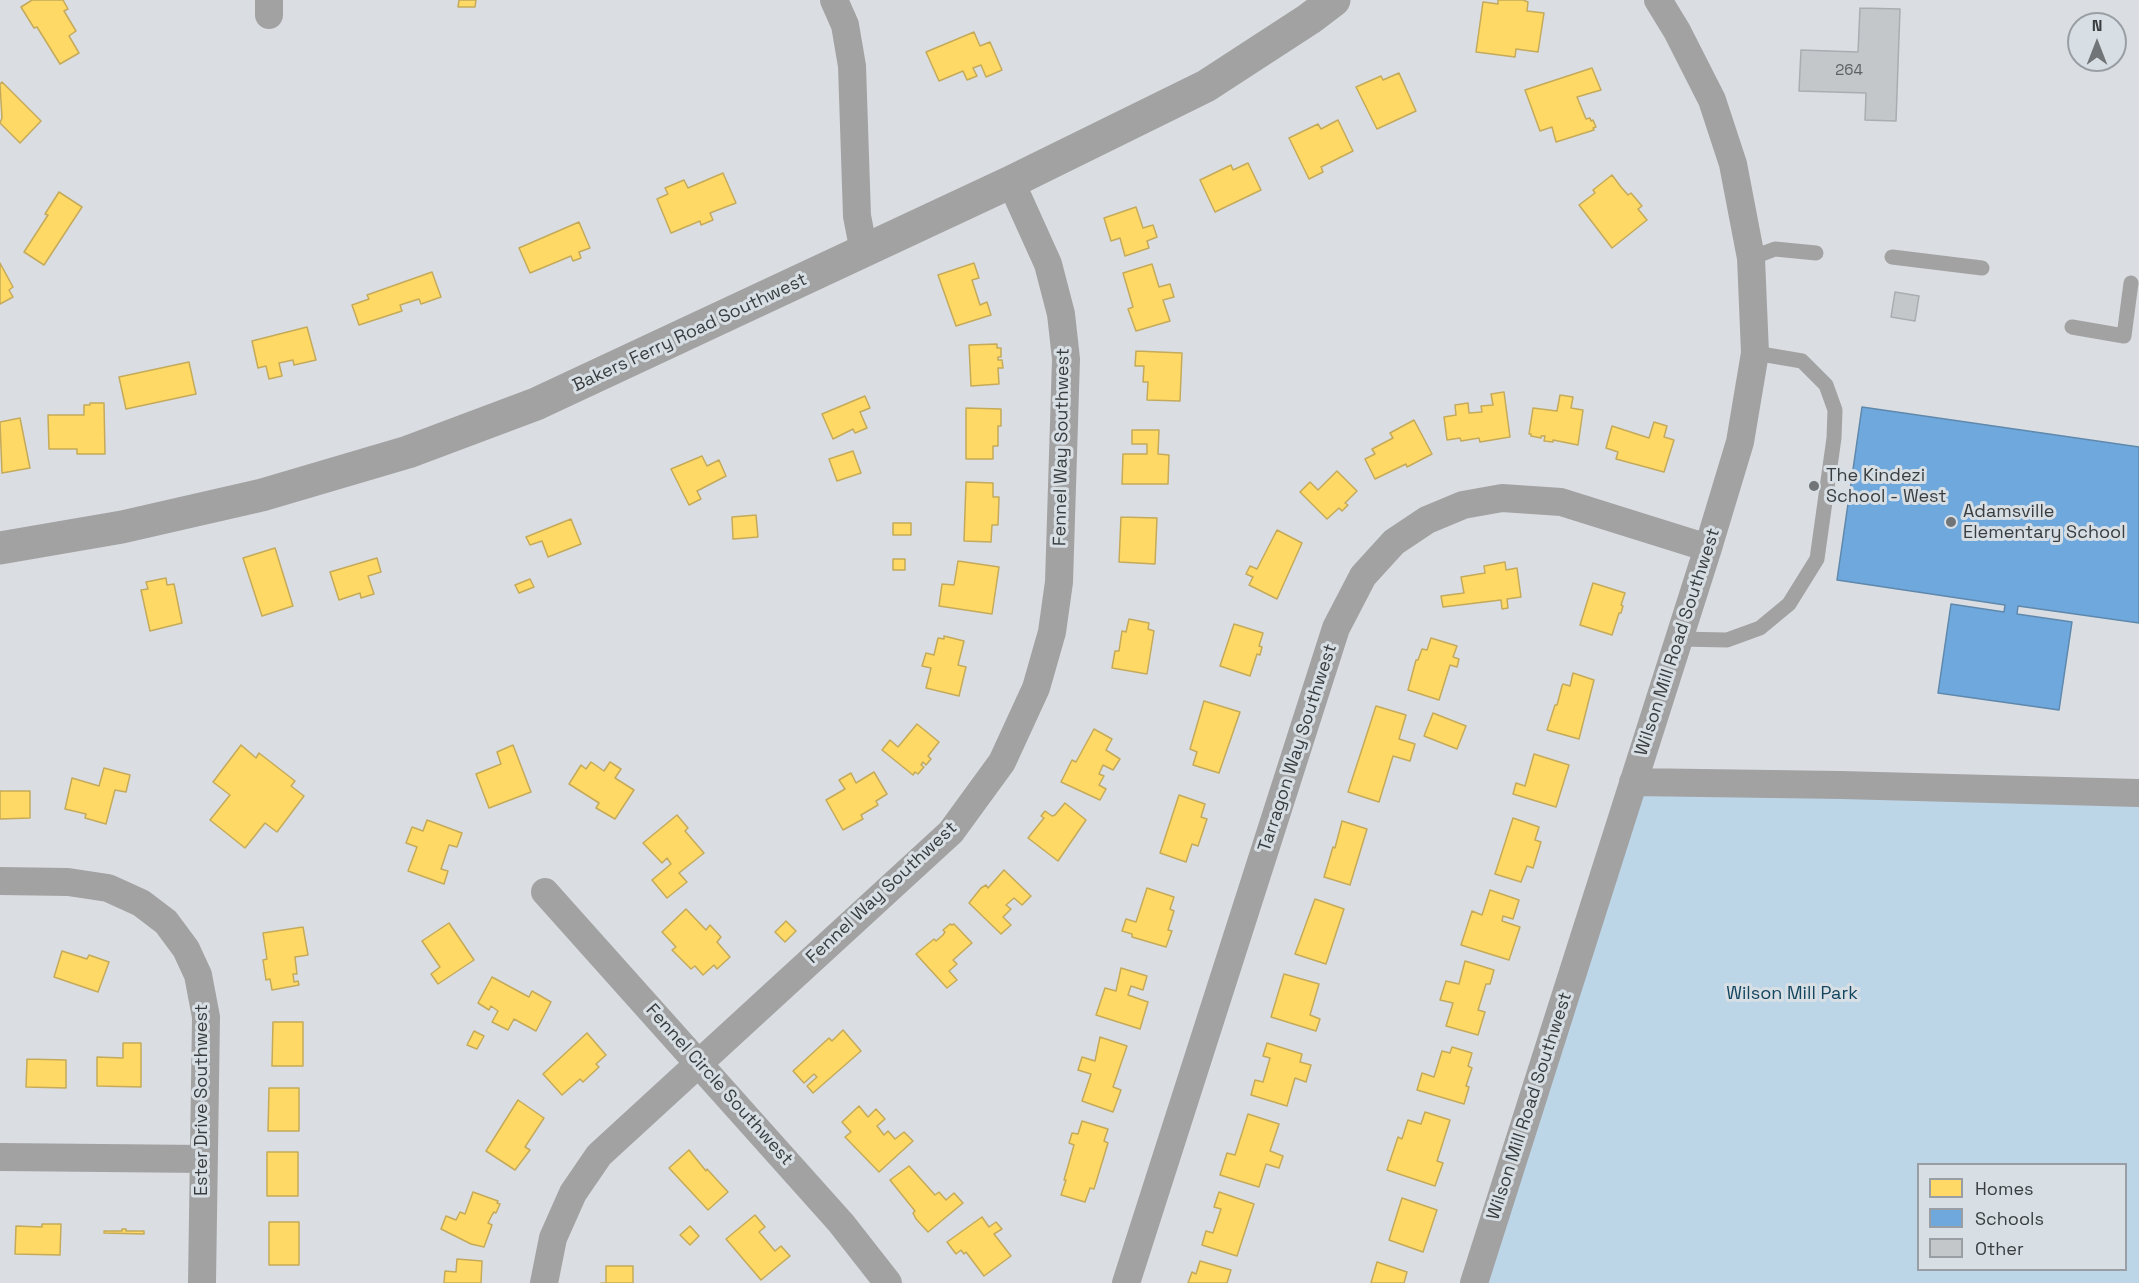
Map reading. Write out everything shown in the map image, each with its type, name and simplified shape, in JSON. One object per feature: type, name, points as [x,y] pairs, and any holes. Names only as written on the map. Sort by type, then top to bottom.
[{"type":"street","points":[[834,0],[845,25],[852,66],[857,216],[864,252]]},
{"type":"street","name":"Bakers Ferry Road Southwest","points":[[0,548],[122,527],[262,495],[408,452],[536,404],[1011,183],[1206,86],[1309,20],[1334,0]]},
{"type":"street","name":"Wilson Mill Road Southwest","points":[[1474,1283],[1708,548],[1740,442],[1755,353],[1751,258],[1733,164],[1712,100],[1658,0]]},
{"type":"street","name":"Fennel Way Southwest","points":[[544,1283],[553,1238],[573,1193],[599,1155],[951,832],[1002,762],[1036,688],[1052,632],[1059,582],[1066,359],[1061,314],[1048,264],[1011,183]]},
{"type":"street","name":"Tarragon Way Southwest","points":[[1126,1283],[1336,628],[1363,576],[1394,542],[1427,520],[1463,505],[1502,498],[1561,502],[1708,548]]},
{"type":"street","points":[[1633,782],[2139,793]]},
{"type":"street","name":"Ester Drive Southwest","points":[[0,881],[68,882],[108,888],[141,903],[166,922],[186,949],[198,975],[206,1017],[202,1283]]},
{"type":"street","name":"Fennel Circle Southwest","points":[[545,892],[841,1222],[888,1283]]},
{"type":"street","points":[[0,1157],[204,1159]]},
{"type":"lane","points":[[1751,258],[1775,249],[1816,253]]},
{"type":"lane","points":[[1892,257],[1982,268]]},
{"type":"lane","points":[[2072,327],[2124,336],[2131,283]]},
{"type":"lane","points":[[1679,639],[1727,640],[1760,628],[1789,604],[1816,559],[1834,438],[1835,410],[1826,385],[1802,361],[1755,353]]},
{"type":"green space","name":"Wilson Mill Park","points":[[1635,771],[2139,796],[2139,1283],[1478,1283]]},
{"type":"building: Homes","points":[[32,0],[63,0],[68,9],[64,11],[76,31],[69,36],[79,53],[60,64],[37,27],[34,28],[21,7]]},
{"type":"building: Homes","points":[[459,0],[476,0],[475,7],[458,7]]},
{"type":"building: Homes","points":[[1498,0],[1523,0],[1528,2],[1527,11],[1544,13],[1538,52],[1516,49],[1515,57],[1476,52],[1483,2],[1498,4]]},
{"type":"building: Homes","points":[[974,32],[980,46],[990,42],[1002,70],[986,77],[981,65],[973,68],[977,76],[967,80],[963,71],[939,81],[926,52]]},
{"type":"building: Homes","points":[[1592,68],[1601,90],[1577,97],[1586,119],[1593,120],[1596,127],[1593,128],[1594,130],[1556,142],[1552,127],[1540,131],[1525,90]]},
{"type":"building: Homes","points":[[1399,73],[1416,111],[1377,129],[1356,87],[1381,76],[1383,80]]},
{"type":"building: Homes","points":[[2,82],[41,121],[20,143],[0,123],[2,118],[0,84]]},
{"type":"building: Homes","points":[[1338,120],[1353,151],[1321,167],[1323,172],[1309,179],[1289,138],[1318,124],[1321,129]]},
{"type":"building: Homes","points":[[1248,163],[1261,190],[1215,212],[1200,180],[1231,165],[1233,170]]},
{"type":"building: Homes","points":[[723,173],[736,203],[710,213],[713,220],[701,225],[700,221],[671,233],[657,199],[668,194],[665,188],[684,180],[688,188]]},
{"type":"building: Homes","points":[[1612,175],[1628,195],[1631,193],[1642,206],[1638,209],[1647,220],[1612,248],[1579,205],[1595,193],[1593,190]]},
{"type":"building: Homes","points":[[59,192],[82,207],[44,265],[24,252],[48,215],[45,214]]},
{"type":"building: Homes","points":[[1136,207],[1143,228],[1153,225],[1157,237],[1147,241],[1149,248],[1125,256],[1120,238],[1111,241],[1104,218]]},
{"type":"building: Homes","points":[[579,222],[590,248],[579,252],[581,258],[573,261],[571,256],[530,273],[519,248]]},
{"type":"building: Homes","points":[[0,263],[13,287],[9,290],[13,297],[0,304]]},
{"type":"building: Homes","points":[[974,263],[979,278],[972,280],[980,305],[987,302],[991,315],[956,326],[938,275]]},
{"type":"building: Homes","points":[[1152,264],[1159,287],[1170,284],[1174,297],[1163,300],[1170,321],[1136,331],[1128,309],[1133,307],[1123,273]]},
{"type":"building: Homes","points":[[432,272],[441,297],[421,304],[419,299],[400,305],[402,311],[359,325],[352,305],[369,299],[367,295]]},
{"type":"building: Homes","points":[[307,327],[316,360],[294,365],[293,360],[279,363],[282,376],[269,379],[266,366],[258,368],[252,341]]},
{"type":"building: Homes","points":[[997,344],[997,348],[1001,348],[1001,357],[998,357],[998,360],[1002,360],[1003,368],[998,368],[999,384],[971,386],[969,345]]},
{"type":"building: Homes","points":[[1136,351],[1182,353],[1180,401],[1147,400],[1148,382],[1143,382],[1144,366],[1135,366]]},
{"type":"building: Homes","points":[[189,362],[196,394],[126,409],[119,377]]},
{"type":"building: Homes","points":[[1504,392],[1510,437],[1480,442],[1479,438],[1461,441],[1460,438],[1447,440],[1444,417],[1456,415],[1455,405],[1468,403],[1469,413],[1482,412],[1481,406],[1493,405],[1491,394]]},
{"type":"building: Homes","points":[[1560,395],[1573,397],[1571,408],[1583,410],[1578,445],[1553,440],[1553,442],[1544,441],[1545,436],[1541,438],[1529,434],[1533,408],[1557,411]]},
{"type":"building: Homes","points":[[865,396],[870,408],[860,412],[867,428],[855,433],[853,429],[833,439],[822,414]]},
{"type":"building: Homes","points":[[90,403],[104,403],[105,454],[77,454],[77,449],[49,449],[48,415],[84,415],[84,405],[90,405]]},
{"type":"building: Homes","points":[[966,408],[1001,409],[998,446],[993,446],[993,459],[966,459]]},
{"type":"building: Homes","points":[[20,418],[30,468],[2,473],[0,422]]},
{"type":"building: Homes","points":[[1414,420],[1432,454],[1407,467],[1406,464],[1375,479],[1365,459],[1375,454],[1372,449],[1393,438],[1390,433]]},
{"type":"building: Homes","points":[[1654,422],[1667,426],[1664,437],[1674,440],[1664,472],[1616,459],[1618,452],[1606,448],[1612,426],[1649,438]]},
{"type":"building: Homes","points":[[1132,430],[1159,430],[1158,454],[1169,455],[1168,484],[1122,484],[1123,454],[1147,454],[1147,444],[1132,444]]},
{"type":"building: Homes","points":[[853,451],[861,473],[837,481],[829,459]]},
{"type":"building: Homes","points":[[702,456],[707,466],[719,460],[726,476],[697,491],[701,499],[689,505],[671,469]]},
{"type":"building: Homes","points":[[1337,471],[1357,491],[1345,503],[1348,505],[1342,511],[1339,508],[1327,519],[1300,492],[1310,482],[1318,490]]},
{"type":"building: Homes","points":[[966,482],[993,483],[993,497],[999,497],[998,525],[992,525],[991,542],[964,541]]},
{"type":"building: Homes","points":[[756,515],[758,537],[733,539],[732,517]]},
{"type":"building: Homes","points":[[1121,517],[1157,518],[1155,564],[1119,562]]},
{"type":"building: Homes","points":[[571,519],[581,544],[548,557],[542,541],[530,545],[526,537]]},
{"type":"building: Homes","points":[[893,523],[911,523],[911,535],[893,535]]},
{"type":"building: Homes","points":[[1277,530],[1302,543],[1277,599],[1249,585],[1253,577],[1246,574],[1250,566],[1257,569]]},
{"type":"building: Homes","points":[[275,548],[293,606],[262,616],[243,558]]},
{"type":"building: Homes","points":[[377,558],[381,572],[368,576],[374,594],[361,598],[360,593],[339,600],[330,572]]},
{"type":"building: Homes","points":[[893,559],[905,559],[905,570],[893,570]]},
{"type":"building: Homes","points":[[958,561],[999,567],[992,614],[939,606],[942,584],[954,585]]},
{"type":"building: Homes","points":[[1505,562],[1506,570],[1517,568],[1521,597],[1507,599],[1508,608],[1502,609],[1501,600],[1443,607],[1441,596],[1464,593],[1461,577],[1485,573],[1484,566]]},
{"type":"building: Homes","points":[[166,578],[167,585],[174,584],[182,623],[150,631],[141,590],[148,589],[146,582]]},
{"type":"building: Homes","points":[[530,579],[534,587],[519,593],[515,585]]},
{"type":"building: Homes","points":[[1593,583],[1625,593],[1621,613],[1619,613],[1612,635],[1580,625]]},
{"type":"building: Homes","points":[[1129,619],[1149,623],[1148,629],[1154,631],[1147,674],[1112,668],[1115,651],[1119,651],[1122,631],[1126,632]]},
{"type":"building: Homes","points":[[1234,624],[1263,633],[1259,646],[1262,647],[1260,655],[1257,654],[1250,676],[1220,666]]},
{"type":"building: Homes","points":[[944,636],[964,641],[958,665],[966,667],[959,696],[926,688],[931,668],[922,666],[926,653],[934,655],[938,638],[944,639]]},
{"type":"building: Homes","points":[[1431,638],[1457,646],[1453,657],[1459,659],[1457,667],[1450,665],[1439,700],[1408,690],[1416,660],[1422,649],[1427,650]]},
{"type":"building: Homes","points":[[1573,673],[1594,680],[1579,739],[1547,730],[1562,686],[1563,684],[1570,686]]},
{"type":"building: Homes","points":[[1204,701],[1240,712],[1219,773],[1193,765],[1197,752],[1190,749]]},
{"type":"building: Homes","points":[[1376,706],[1406,715],[1399,739],[1415,744],[1410,761],[1393,756],[1379,802],[1348,792]]},
{"type":"building: Homes","points":[[1433,713],[1466,726],[1457,749],[1424,736]]},
{"type":"building: Homes","points":[[917,724],[939,742],[928,756],[931,759],[926,765],[923,762],[921,765],[924,767],[918,774],[915,772],[913,775],[882,750],[890,740],[898,747]]},
{"type":"building: Homes","points":[[1094,729],[1112,739],[1106,750],[1120,759],[1113,770],[1103,765],[1099,774],[1104,776],[1099,785],[1106,789],[1100,800],[1061,782],[1072,760],[1076,762]]},
{"type":"building: Homes","points":[[241,745],[256,758],[259,753],[295,781],[291,786],[304,796],[277,832],[265,823],[245,848],[210,820],[230,795],[213,782]]},
{"type":"building: Homes","points":[[513,745],[531,792],[489,808],[476,774],[501,764],[497,752]]},
{"type":"building: Homes","points":[[1534,754],[1569,765],[1556,807],[1513,794],[1516,783],[1525,786]]},
{"type":"building: Homes","points":[[591,762],[604,771],[610,762],[621,769],[615,778],[634,790],[615,819],[596,808],[599,803],[569,784],[581,765],[586,769]]},
{"type":"building: Homes","points":[[104,768],[130,775],[126,792],[115,790],[106,824],[85,818],[86,814],[65,809],[72,778],[99,786]]},
{"type":"building: Homes","points":[[874,772],[887,794],[876,801],[878,805],[861,815],[863,819],[843,830],[826,800],[845,789],[839,780],[851,773],[856,783]]},
{"type":"building: Homes","points":[[0,791],[30,791],[30,818],[0,819]]},
{"type":"building: Homes","points":[[1179,795],[1205,804],[1201,817],[1207,819],[1198,846],[1192,844],[1186,862],[1160,853]]},
{"type":"building: Homes","points":[[1065,803],[1086,820],[1058,861],[1028,838],[1044,818],[1041,816],[1045,811],[1052,816],[1055,815]]},
{"type":"building: Homes","points":[[677,815],[688,828],[685,831],[704,853],[679,873],[687,882],[667,898],[652,880],[671,864],[667,858],[662,863],[643,843]]},
{"type":"building: Homes","points":[[1513,818],[1539,827],[1535,840],[1541,842],[1533,868],[1527,866],[1521,882],[1495,874]]},
{"type":"building: Homes","points":[[427,820],[462,833],[457,847],[449,845],[441,869],[448,871],[444,884],[408,871],[417,847],[406,843],[412,827],[423,831]]},
{"type":"building: Homes","points":[[1342,821],[1367,829],[1350,885],[1324,877]]},
{"type":"building: Homes","points":[[1004,870],[1031,896],[1022,905],[1014,898],[1006,905],[1011,909],[1003,917],[1011,925],[1001,934],[969,903],[981,888],[986,885],[988,888]]},
{"type":"building: Homes","points":[[1147,888],[1174,897],[1170,909],[1174,911],[1168,930],[1172,931],[1166,947],[1132,937],[1132,934],[1122,931],[1126,919],[1136,922]]},
{"type":"building: Homes","points":[[1490,890],[1519,900],[1513,919],[1503,916],[1502,921],[1520,927],[1509,960],[1461,945],[1472,911],[1482,915]]},
{"type":"building: Homes","points":[[1315,899],[1344,909],[1326,964],[1295,954]]},
{"type":"building: Homes","points":[[686,909],[706,930],[710,925],[721,937],[717,942],[730,957],[717,969],[714,965],[703,975],[695,966],[691,969],[672,950],[676,947],[662,932]]},
{"type":"building: Homes","points":[[786,921],[796,931],[785,942],[775,932]]},
{"type":"building: Homes","points":[[449,923],[474,960],[438,984],[431,974],[440,967],[422,941]]},
{"type":"building: Homes","points":[[950,924],[954,924],[972,943],[953,960],[957,964],[949,971],[957,980],[947,988],[916,954],[934,939],[936,941],[943,935],[945,932],[943,930]]},
{"type":"building: Homes","points":[[303,927],[308,955],[295,957],[297,974],[293,974],[294,982],[298,981],[299,985],[272,990],[270,979],[266,980],[263,960],[267,959],[263,933]]},
{"type":"building: Homes","points":[[62,951],[87,959],[89,955],[109,962],[98,992],[54,977]]},
{"type":"building: Homes","points":[[1465,961],[1494,970],[1490,984],[1486,984],[1478,1010],[1485,1012],[1478,1035],[1446,1026],[1453,1003],[1440,1000],[1446,981],[1459,984]]},
{"type":"building: Homes","points":[[1121,968],[1147,976],[1143,990],[1131,986],[1128,995],[1148,1002],[1140,1029],[1096,1015],[1105,988],[1116,991]]},
{"type":"building: Homes","points":[[1284,974],[1319,984],[1310,1015],[1320,1019],[1316,1031],[1271,1017]]},
{"type":"building: Homes","points":[[492,977],[529,997],[532,991],[551,1002],[536,1031],[514,1019],[508,1030],[492,1022],[498,1011],[491,1006],[489,1010],[478,1003]]},
{"type":"building: Homes","points":[[273,1022],[303,1022],[303,1066],[272,1066]]},
{"type":"building: Homes","points":[[843,1030],[861,1051],[813,1093],[807,1086],[817,1077],[814,1074],[804,1083],[793,1071],[829,1038],[832,1041]]},
{"type":"building: Homes","points":[[474,1031],[484,1036],[477,1049],[467,1045]]},
{"type":"building: Homes","points":[[587,1033],[606,1055],[596,1064],[599,1067],[583,1082],[580,1079],[562,1095],[543,1074]]},
{"type":"building: Homes","points":[[1100,1037],[1127,1046],[1113,1087],[1121,1090],[1113,1112],[1082,1101],[1091,1074],[1078,1070],[1082,1057],[1095,1061]]},
{"type":"building: Homes","points":[[123,1043],[141,1043],[141,1087],[97,1086],[97,1057],[123,1058]]},
{"type":"building: Homes","points":[[1267,1043],[1302,1054],[1300,1062],[1311,1065],[1306,1082],[1295,1078],[1287,1106],[1251,1095],[1255,1080],[1263,1082],[1270,1058],[1263,1056]]},
{"type":"building: Homes","points":[[1452,1047],[1472,1053],[1468,1066],[1472,1068],[1466,1086],[1469,1087],[1464,1104],[1417,1090],[1422,1073],[1434,1077],[1442,1051],[1450,1053]]},
{"type":"building: Homes","points":[[27,1059],[66,1060],[66,1088],[26,1087]]},
{"type":"building: Homes","points":[[269,1088],[299,1088],[299,1131],[268,1131]]},
{"type":"building: Homes","points":[[518,1100],[544,1118],[525,1147],[530,1150],[515,1170],[486,1151]]},
{"type":"building: Homes","points":[[859,1106],[868,1117],[876,1109],[885,1119],[877,1126],[884,1135],[888,1131],[895,1139],[904,1132],[913,1141],[879,1172],[845,1137],[851,1132],[842,1122]]},
{"type":"building: Homes","points":[[1425,1112],[1450,1120],[1437,1161],[1443,1163],[1435,1186],[1387,1170],[1398,1137],[1402,1139],[1408,1120],[1421,1124]]},
{"type":"building: Homes","points":[[1248,1114],[1279,1124],[1270,1151],[1283,1156],[1279,1168],[1266,1164],[1259,1187],[1220,1175],[1227,1153],[1235,1155]]},
{"type":"building: Homes","points":[[1082,1121],[1108,1129],[1104,1141],[1108,1143],[1094,1189],[1090,1188],[1085,1202],[1061,1195],[1074,1145],[1069,1143],[1072,1133],[1078,1134]]},
{"type":"building: Homes","points":[[689,1150],[706,1171],[707,1169],[728,1192],[708,1210],[669,1168]]},
{"type":"building: Homes","points":[[267,1152],[298,1152],[298,1196],[267,1196]]},
{"type":"building: Homes","points":[[909,1166],[935,1195],[939,1192],[946,1200],[954,1193],[963,1203],[928,1232],[916,1219],[913,1213],[915,1211],[890,1180]]},
{"type":"building: Homes","points":[[473,1192],[498,1201],[497,1203],[500,1204],[488,1223],[492,1225],[484,1247],[471,1244],[441,1229],[446,1216],[456,1220],[460,1212],[465,1214]]},
{"type":"building: Homes","points":[[1219,1192],[1254,1204],[1237,1256],[1202,1245],[1206,1231],[1213,1233],[1221,1209],[1214,1207]]},
{"type":"building: Homes","points":[[1402,1198],[1437,1210],[1423,1252],[1389,1240]]},
{"type":"building: Homes","points":[[755,1215],[765,1227],[759,1232],[775,1251],[781,1246],[790,1256],[761,1280],[726,1239]]},
{"type":"building: Homes","points":[[982,1217],[989,1227],[996,1222],[1002,1229],[994,1234],[1011,1256],[984,1276],[966,1252],[964,1254],[961,1250],[956,1254],[947,1242]]},
{"type":"building: Homes","points":[[269,1222],[299,1222],[299,1265],[269,1265]]},
{"type":"building: Homes","points":[[42,1224],[61,1224],[60,1255],[15,1254],[16,1226],[42,1227]]},
{"type":"building: Homes","points":[[690,1226],[699,1236],[690,1245],[680,1235]]},
{"type":"building: Homes","points":[[122,1229],[144,1231],[144,1234],[104,1233],[104,1231],[122,1231]]},
{"type":"building: Homes","points":[[457,1259],[482,1261],[481,1283],[444,1283],[445,1271],[456,1272]]},
{"type":"building: Homes","points":[[1200,1261],[1231,1270],[1227,1283],[1188,1283],[1192,1272],[1196,1274]]},
{"type":"building: Homes","points":[[1377,1262],[1407,1272],[1404,1283],[1371,1283]]},
{"type":"building: Homes","points":[[606,1266],[633,1266],[633,1283],[606,1283]]},
{"type":"building: Schools","points":[[1862,407],[2139,447],[2139,623],[2018,606],[2017,614],[2072,622],[2059,710],[1938,693],[1951,604],[2004,612],[2005,605],[1837,580]]},
{"type":"building: Other","points":[[1860,8],[1900,9],[1896,121],[1865,120],[1866,93],[1799,91],[1801,50],[1858,52]]},
{"type":"building: Other","points":[[1895,292],[1919,296],[1915,321],[1891,317]]},
{"type":"place","name":"The Kindezi School - West","points":[[1814,486]]},
{"type":"place","name":"Adamsville Elementary School","points":[[1951,522]]}]
